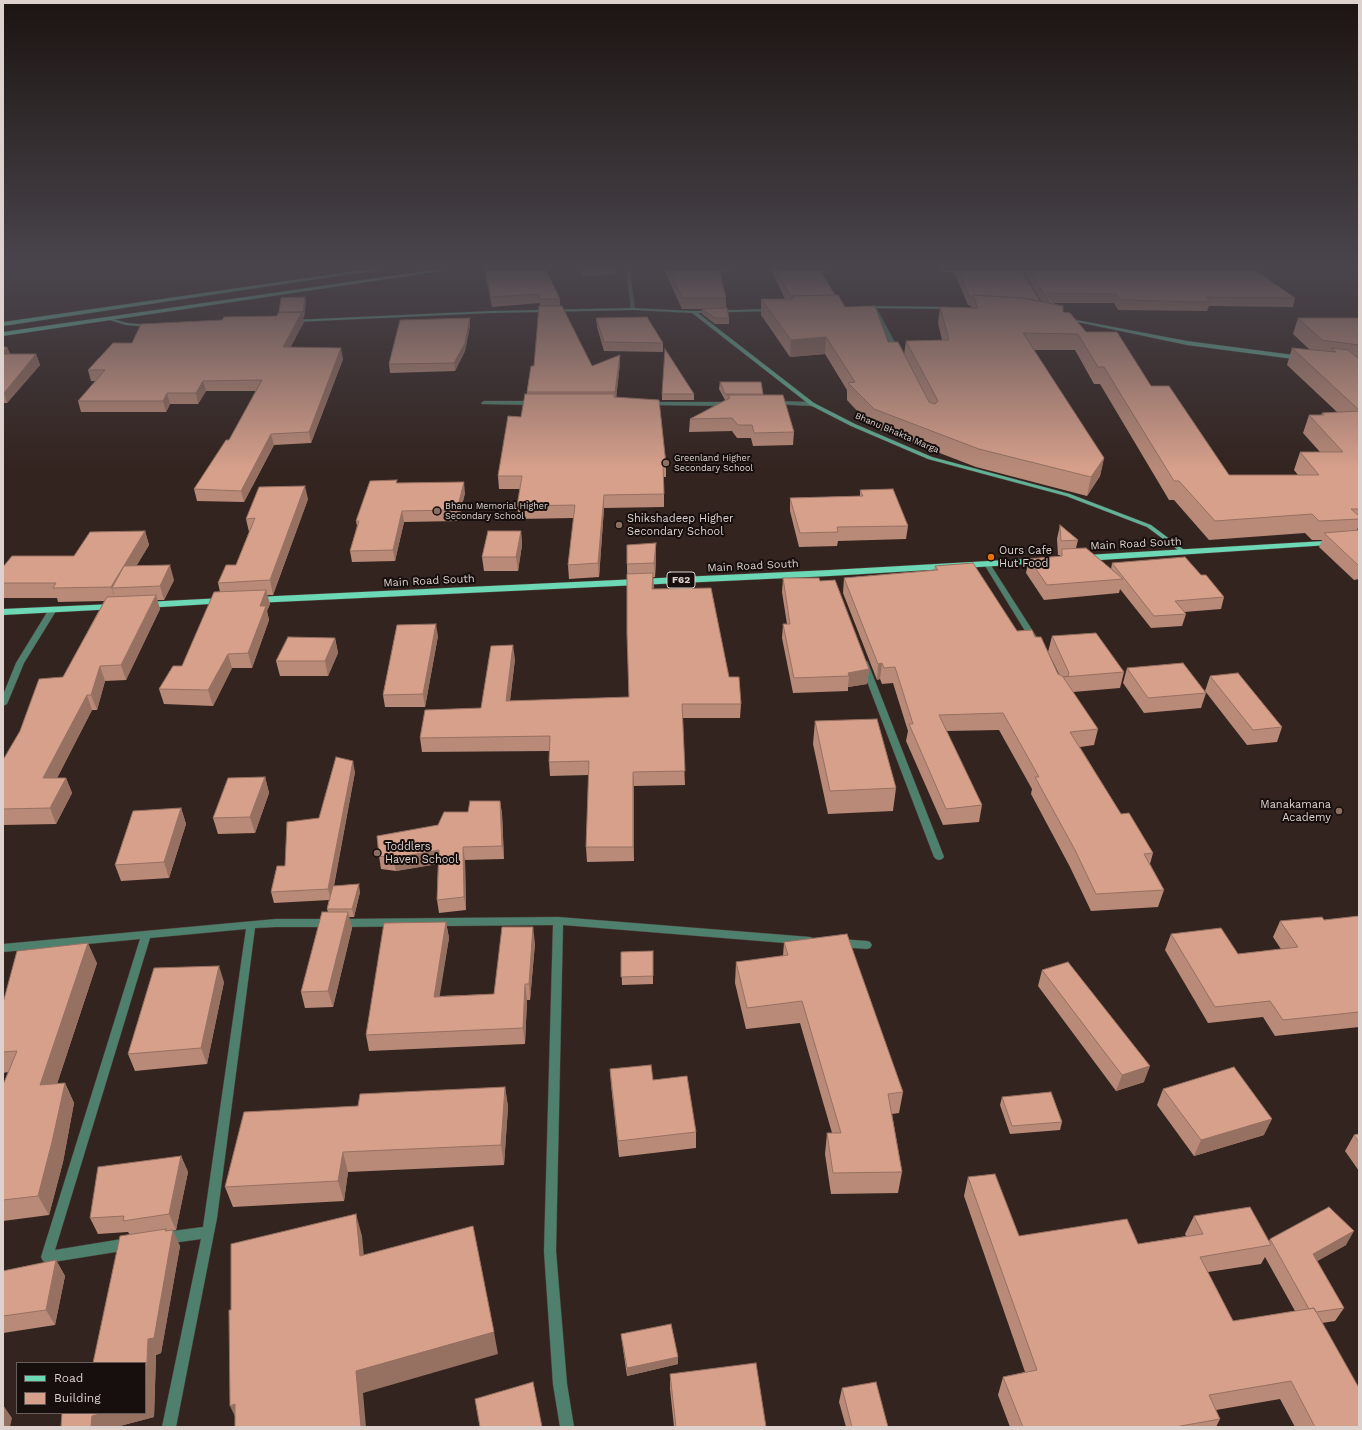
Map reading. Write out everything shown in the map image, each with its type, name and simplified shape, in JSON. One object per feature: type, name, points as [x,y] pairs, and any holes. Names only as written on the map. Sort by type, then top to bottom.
[{"type":"main road","name":"Main Road South","points":[[1073,559],[1359,541]]},
{"type":"main road","name":"Main Road South","points":[[247,600],[831,577],[1050,560]]},
{"type":"main road","points":[[138,606],[231,601]]},
{"type":"main road","points":[[3,612],[122,607]]},
{"type":"street","name":"Bhanu Bhakta Marga","points":[[725,337],[812,404],[853,425],[930,458],[1068,495],[1149,526],[1184,552]]},
{"type":"street","points":[[889,337],[899,356]]},
{"type":"street","points":[[1155,337],[1187,343],[1308,359]]},
{"type":"street","points":[[484,403],[538,403]]},
{"type":"street","points":[[770,403],[812,404]]},
{"type":"street","points":[[639,404],[739,404]]},
{"type":"street","points":[[986,564],[1040,647]]},
{"type":"street","points":[[3,704],[20,663],[52,611]]},
{"type":"street","points":[[861,655],[939,856]]},
{"type":"street","points":[[558,921],[550,1251],[560,1384],[567,1427]]},
{"type":"street","points":[[3,948],[276,923],[558,921],[867,945]]},
{"type":"street","points":[[168,1427],[208,1232],[251,925]]},
{"type":"street","points":[[139,1242],[47,1257],[146,935]]},
{"type":"street","points":[[154,1240],[208,1232]]},
{"type":"building","points":[[135,337],[289,337],[283,347],[341,348],[309,432],[271,434],[241,491],[194,489],[226,440],[229,440],[262,380],[203,381],[196,393],[167,393],[163,401],[78,401],[105,370],[88,370],[113,343],[132,343]]},
{"type":"building","points":[[396,337],[466,337],[465,343],[454,363],[389,364]]},
{"type":"building","points":[[536,337],[577,337],[592,366],[620,355],[615,392],[527,392],[531,366],[534,366]]},
{"type":"building","points":[[602,337],[659,337],[663,343],[604,342]]},
{"type":"building","points":[[789,337],[886,337],[888,342],[898,342],[929,402],[935,404],[938,401],[906,341],[949,340],[948,337],[1025,337],[1104,458],[1091,477],[979,449],[874,409],[848,383],[855,382],[826,337],[791,340]]},
{"type":"building","points":[[1080,337],[1120,337],[1151,386],[1169,386],[1229,475],[1319,475],[1300,452],[1343,452],[1309,415],[1359,411],[1359,509],[1351,509],[1359,516],[1359,519],[1319,521],[1312,514],[1215,521],[1179,481],[1174,481],[1104,367],[1098,367]]},
{"type":"building","points":[[1318,337],[1359,337],[1359,345],[1322,340]]},
{"type":"building","points":[[1292,348],[1336,352],[1331,348],[1348,350],[1359,359],[1359,410]]},
{"type":"building","points":[[665,349],[694,394],[662,394]]},
{"type":"building","points":[[3,354],[36,354],[4,393],[3,393]]},
{"type":"building","points":[[720,382],[761,382],[763,394],[725,394]]},
{"type":"building","points":[[525,394],[614,394],[614,397],[659,400],[666,464],[663,464],[664,494],[604,495],[598,563],[568,565],[575,505],[517,506],[522,476],[498,476],[508,416],[521,417]]},
{"type":"building","points":[[728,395],[783,395],[794,432],[754,433],[752,425],[738,425],[732,418],[690,419],[730,398]]},
{"type":"building","points":[[397,480],[396,483],[464,482],[457,510],[402,511],[393,550],[350,551],[359,521],[356,521],[370,481]]},
{"type":"building","points":[[305,486],[270,580],[218,583],[226,565],[236,565],[255,518],[246,519],[259,487]]},
{"type":"building","points":[[893,489],[908,526],[837,527],[838,532],[800,533],[790,498],[863,496],[860,490]]},
{"type":"building","points":[[1060,525],[1078,540],[1061,541]]},
{"type":"building","points":[[1359,530],[1359,566],[1324,533]]},
{"type":"building","points":[[145,531],[111,587],[53,588],[56,583],[3,583],[3,567],[12,556],[74,556],[90,532]]},
{"type":"building","points":[[488,531],[521,531],[516,557],[482,557]]},
{"type":"building","points":[[656,543],[654,563],[627,564],[627,545]]},
{"type":"building","points":[[1086,548],[1123,579],[1047,585],[1029,559],[1062,556],[1062,549]]},
{"type":"building","points":[[1185,557],[1201,575],[1206,575],[1224,597],[1175,601],[1186,614],[1154,616],[1112,563]]},
{"type":"building","points":[[973,563],[1017,631],[1032,630],[1035,637],[1041,637],[1058,674],[1064,677],[1098,729],[1070,732],[1121,814],[1129,813],[1153,853],[1144,854],[1164,890],[1096,894],[1075,850],[1035,777],[1039,777],[1003,713],[939,715],[982,805],[946,809],[909,724],[913,724],[895,667],[884,668],[882,663],[878,664],[844,578],[938,570],[935,566]]},
{"type":"building","points":[[170,565],[160,586],[112,588],[124,566]]},
{"type":"building","points":[[653,573],[652,589],[711,588],[729,677],[739,677],[741,704],[682,704],[685,771],[633,772],[633,847],[586,847],[589,761],[549,762],[550,736],[420,738],[425,710],[481,708],[491,646],[513,645],[506,701],[629,697],[627,574]]},
{"type":"building","points":[[783,578],[819,578],[820,581],[835,580],[869,669],[848,673],[849,676],[794,678],[783,624],[790,624]]},
{"type":"building","points":[[266,590],[260,606],[266,606],[248,653],[228,654],[208,690],[159,689],[173,666],[182,666],[214,592]]},
{"type":"building","points":[[156,595],[121,665],[100,666],[91,695],[87,695],[43,778],[66,778],[50,808],[3,809],[3,760],[20,731],[39,679],[63,677],[107,597]]},
{"type":"building","points":[[436,624],[423,694],[383,695],[397,625]]},
{"type":"building","points":[[1096,633],[1124,672],[1064,677],[1068,676],[1069,673],[1052,636]]},
{"type":"building","points":[[288,637],[335,638],[325,661],[276,661]]},
{"type":"building","points":[[1183,663],[1206,693],[1148,698],[1127,668]]},
{"type":"building","points":[[1238,673],[1282,727],[1253,730],[1210,676]]},
{"type":"building","points":[[877,719],[896,788],[830,791],[815,721]]},
{"type":"building","points":[[336,757],[353,761],[328,889],[271,892],[277,866],[285,866],[287,822],[319,818]]},
{"type":"building","points":[[265,777],[250,817],[213,818],[228,778]]},
{"type":"building","points":[[470,801],[500,801],[502,846],[463,847],[464,897],[437,900],[439,850],[393,858],[379,856],[377,836],[438,825],[444,812],[468,812]]},
{"type":"building","points":[[181,808],[164,862],[115,865],[133,811]]},
{"type":"building","points":[[359,884],[352,909],[327,909],[333,886]]},
{"type":"building","points":[[322,912],[348,912],[328,991],[301,992]]},
{"type":"building","points":[[1359,916],[1359,1012],[1283,1020],[1270,1001],[1215,1007],[1171,934],[1221,928],[1238,954],[1298,947],[1280,921],[1322,917],[1324,920]]},
{"type":"building","points":[[446,922],[434,997],[494,994],[502,927],[533,927],[529,984],[525,984],[523,1028],[366,1035],[384,923]]},
{"type":"building","points":[[847,934],[903,1092],[888,1094],[902,1172],[833,1173],[827,1133],[841,1133],[802,1001],[747,1008],[736,962],[788,955],[784,942]]},
{"type":"building","points":[[88,943],[40,1085],[65,1083],[38,1196],[3,1200],[3,1085],[17,1051],[3,1052],[3,1003],[17,951]]},
{"type":"building","points":[[653,951],[653,976],[621,977],[621,952]]},
{"type":"building","points":[[1068,962],[1150,1066],[1122,1075],[1042,970]]},
{"type":"building","points":[[219,966],[201,1048],[128,1054],[154,968]]},
{"type":"building","points":[[651,1065],[653,1080],[687,1076],[696,1132],[618,1141],[610,1069]]},
{"type":"building","points":[[1234,1067],[1272,1119],[1201,1140],[1163,1089]]},
{"type":"building","points":[[505,1087],[501,1145],[343,1152],[338,1181],[225,1187],[244,1112],[358,1106],[360,1094]]},
{"type":"building","points":[[1051,1092],[1062,1122],[1012,1126],[1002,1097]]},
{"type":"building","points":[[1359,1134],[1359,1142],[1354,1135]]},
{"type":"building","points":[[181,1156],[169,1214],[123,1221],[124,1216],[90,1218],[98,1167]]},
{"type":"building","points":[[995,1174],[1019,1236],[1127,1219],[1138,1244],[1203,1234],[1194,1216],[1250,1207],[1271,1245],[1200,1257],[1233,1321],[1314,1308],[1359,1388],[1359,1427],[1315,1427],[1291,1381],[1209,1395],[1220,1419],[1175,1427],[1023,1427],[1003,1377],[1037,1370],[968,1177]]},
{"type":"building","points":[[1329,1207],[1354,1231],[1313,1254],[1344,1308],[1316,1312],[1314,1308],[1309,1309],[1270,1239]]},
{"type":"building","points":[[356,1214],[360,1256],[473,1226],[494,1332],[356,1371],[361,1427],[235,1427],[235,1404],[230,1406],[229,1310],[231,1310],[231,1244]]},
{"type":"building","points":[[166,1229],[165,1231],[173,1230],[154,1338],[148,1339],[146,1381],[146,1362],[93,1362],[120,1236]]},
{"type":"building","points":[[56,1260],[46,1310],[3,1316],[3,1271]]},
{"type":"building","points":[[671,1324],[678,1357],[627,1368],[621,1334]]},
{"type":"building","points":[[756,1363],[766,1427],[676,1427],[670,1374]]},
{"type":"building","points":[[533,1382],[542,1427],[480,1427],[475,1399]]},
{"type":"building","points":[[876,1382],[888,1427],[852,1427],[842,1388]]},
{"type":"building","points":[[62,1414],[100,1414],[92,1416],[91,1427],[61,1427]]},
{"type":"place","name":"Greenland Higher Secondary School","points":[[666,463]]},
{"type":"place","name":"Bhanu Memorial Higher Secondary School","points":[[437,511]]},
{"type":"place","name":"Shikshadeep Higher Secondary School","points":[[619,525]]},
{"type":"place","name":"Ours Cafe Hut Food","points":[[991,557]]},
{"type":"place","name":"Manakamana Academy","points":[[1339,811]]},
{"type":"place","name":"Toddlers Haven School","points":[[377,853]]}]
